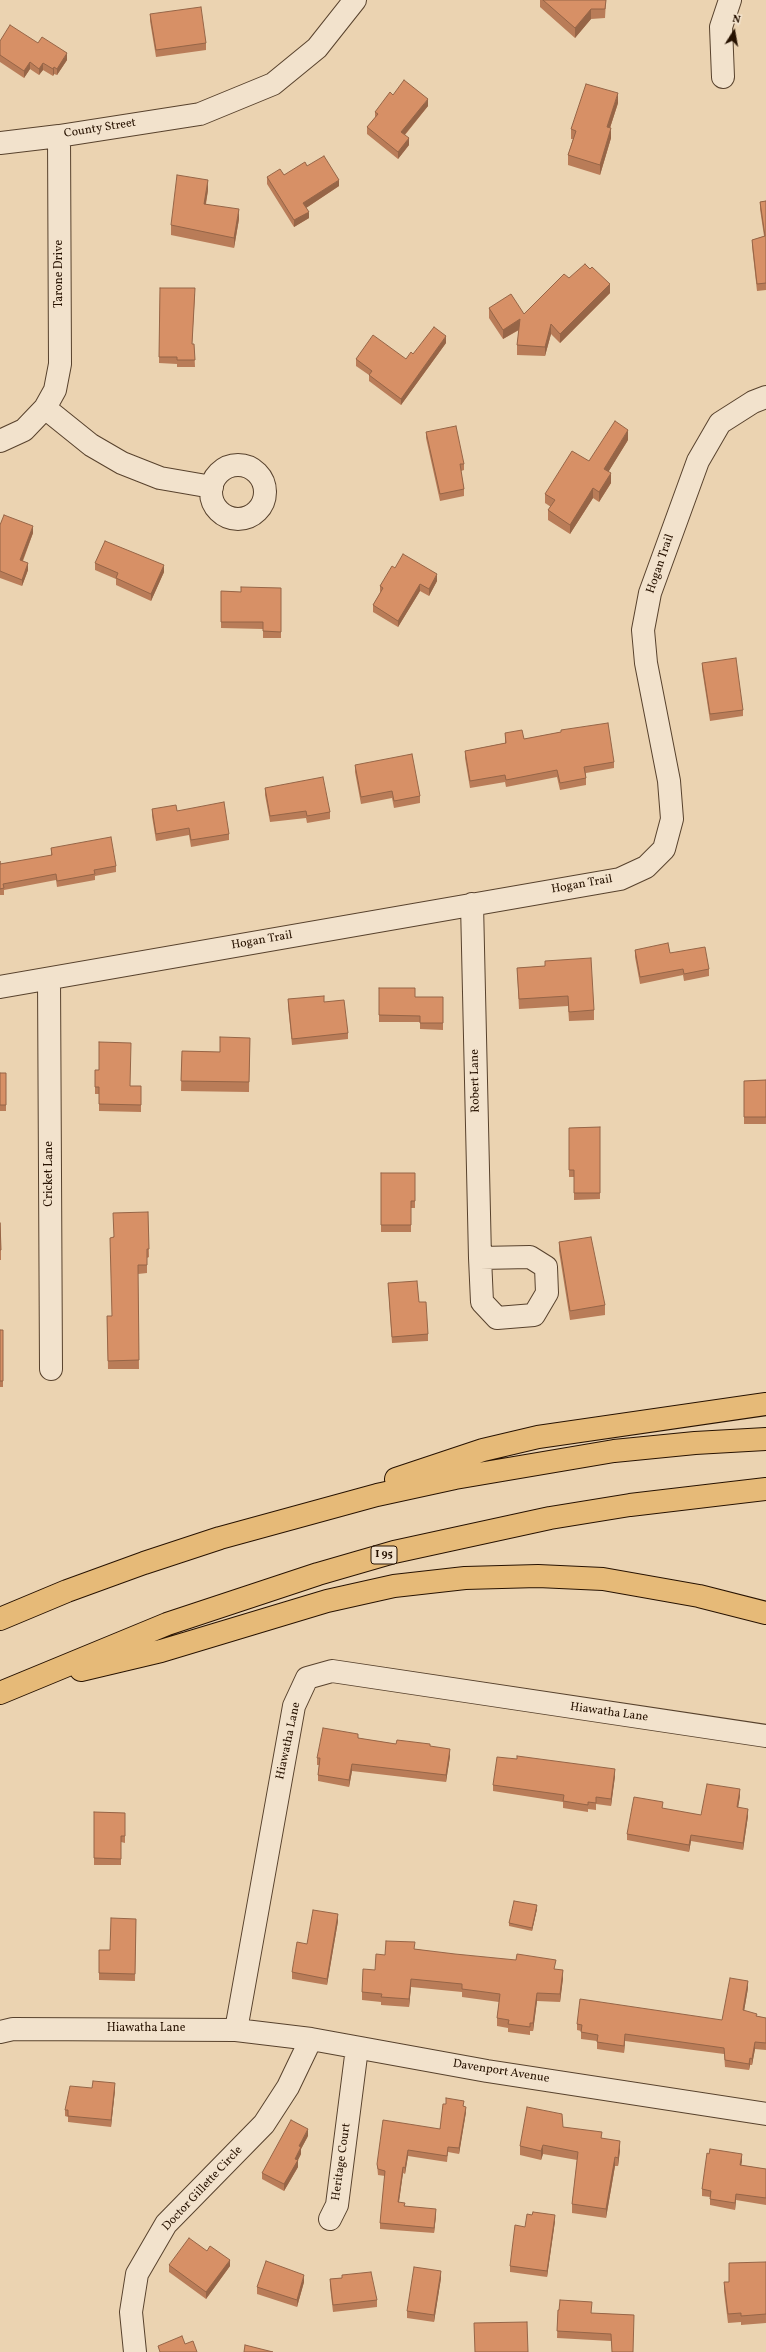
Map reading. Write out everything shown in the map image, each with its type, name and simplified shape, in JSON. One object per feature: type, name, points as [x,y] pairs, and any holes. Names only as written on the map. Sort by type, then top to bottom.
[{"type":"highway","points":[[297,1516],[433,1465],[483,1450],[600,1427],[766,1404]]},
{"type":"highway","points":[[0,1619],[67,1591],[144,1563],[297,1516],[434,1482],[534,1464],[621,1451],[695,1443],[766,1439]]},
{"type":"highway","name":"I 95","points":[[10,1689],[167,1624],[318,1574],[394,1552],[550,1518],[630,1505],[766,1489]]},
{"type":"highway","points":[[10,1689],[161,1651],[327,1601],[394,1586],[458,1579],[538,1576],[603,1580],[684,1592],[766,1613]]},
{"type":"street","name":"County Street","points":[[0,143],[59,136],[200,114],[273,84],[317,48],[355,0]]},
{"type":"street","points":[[723,77],[721,27],[730,0]]},
{"type":"street","name":"Tarone Drive","points":[[0,441],[24,430],[45,408],[55,390],[60,364],[59,136]]},
{"type":"street","name":"Hogan Trail","points":[[0,987],[620,879],[646,867],[664,849],[672,819],[669,782],[646,663],[643,630],[650,593],[698,461],[705,448],[720,423],[753,402],[766,397]]},
{"type":"street","points":[[45,408],[92,445],[122,463],[160,478],[212,487]]},
{"type":"street","name":"Robert Lane","points":[[472,904],[480,1258]]},
{"type":"street","name":"Cricket Lane","points":[[49,979],[51,1369]]},
{"type":"street","name":"Hiawatha Lane","points":[[0,2032],[12,2028],[236,2030],[294,1706],[307,1678],[332,1671],[766,1736]]},
{"type":"street","name":"Davenport Avenue","points":[[236,2030],[311,2039],[487,2071],[766,2114]]},
{"type":"street","name":"Doctor Gillette Circle","points":[[135,2352],[131,2312],[137,2274],[166,2224],[264,2124],[288,2087],[311,2039]]},
{"type":"street","name":"Heritage Court","points":[[330,2219],[337,2205],[357,2048]]},
{"type":"building","points":[[543,0],[606,0],[605,9],[591,9],[575,28]]},
{"type":"building","points":[[201,7],[206,43],[156,50],[150,14]]},
{"type":"building","points":[[10,25],[38,43],[42,37],[67,53],[57,69],[54,67],[53,69],[43,63],[39,69],[30,62],[24,71],[0,55],[0,41]]},
{"type":"building","points":[[404,80],[428,99],[401,132],[409,138],[398,152],[367,127],[378,114],[375,112],[390,92],[393,95]]},
{"type":"building","points":[[586,84],[618,93],[607,127],[611,128],[600,165],[568,155],[576,131],[571,129]]},
{"type":"building","points":[[324,156],[339,180],[303,203],[309,212],[294,220],[267,177],[280,169],[284,175],[305,162],[307,166]]},
{"type":"building","points":[[177,175],[208,180],[204,204],[239,209],[234,238],[171,225]]},
{"type":"building","points":[[766,201],[766,283],[757,284],[752,240],[765,236],[760,202]]},
{"type":"building","points":[[585,264],[590,269],[592,267],[610,284],[560,334],[551,324],[545,347],[517,345],[520,319],[503,330],[489,308],[511,294],[524,314],[564,274],[569,278]]},
{"type":"building","points":[[160,288],[195,288],[192,344],[194,344],[195,360],[177,360],[177,357],[159,357]]},
{"type":"building","points":[[434,327],[446,336],[401,399],[369,375],[372,371],[356,359],[373,335],[406,359],[411,352],[413,354]]},
{"type":"building","points":[[615,421],[628,430],[604,469],[611,473],[599,492],[593,488],[570,525],[548,510],[555,500],[545,494],[572,451],[589,461]]},
{"type":"building","points":[[456,426],[464,464],[460,464],[464,489],[440,494],[426,432]]},
{"type":"building","points":[[4,515],[33,526],[20,560],[28,563],[22,580],[0,571],[0,525]]},
{"type":"building","points":[[105,541],[164,565],[151,594],[116,578],[118,573],[95,563]]},
{"type":"building","points":[[403,554],[437,574],[429,589],[420,584],[398,621],[373,605],[383,588],[380,586],[392,566],[395,568]]},
{"type":"building","points":[[241,587],[281,588],[281,632],[263,631],[263,622],[221,622],[221,591],[241,592]]},
{"type":"building","points":[[736,658],[743,710],[710,714],[702,663]]},
{"type":"building","points":[[608,723],[614,762],[584,767],[586,778],[560,783],[557,770],[506,780],[505,775],[470,781],[465,751],[506,743],[505,733],[522,730],[524,739],[561,732],[561,730]]},
{"type":"building","points":[[412,754],[420,796],[394,801],[392,791],[361,797],[355,765]]},
{"type":"building","points":[[323,777],[330,812],[307,816],[306,811],[270,816],[265,788]]},
{"type":"building","points":[[224,802],[229,834],[191,840],[189,828],[156,834],[152,809],[176,805],[177,811]]},
{"type":"building","points":[[111,837],[116,866],[94,870],[95,874],[57,881],[56,874],[3,884],[4,888],[0,889],[0,864],[52,855],[51,848]]},
{"type":"building","points":[[668,943],[670,953],[705,947],[709,969],[684,974],[683,969],[640,977],[635,950]]},
{"type":"building","points":[[591,958],[594,1010],[569,1012],[568,996],[519,999],[517,968],[545,966],[545,961]]},
{"type":"building","points":[[379,988],[415,988],[415,997],[443,997],[443,1023],[420,1023],[420,1016],[379,1015]]},
{"type":"building","points":[[324,996],[324,1002],[344,1000],[348,1033],[292,1039],[288,999]]},
{"type":"building","points":[[220,1037],[250,1038],[249,1082],[181,1081],[182,1051],[220,1052]]},
{"type":"building","points":[[99,1042],[131,1043],[130,1086],[141,1086],[141,1105],[99,1104],[99,1087],[95,1087],[95,1070],[99,1070]]},
{"type":"building","points":[[0,1073],[6,1073],[6,1105],[0,1105]]},
{"type":"building","points":[[766,1080],[766,1117],[744,1117],[744,1081]]},
{"type":"building","points":[[600,1127],[600,1193],[574,1193],[574,1170],[569,1170],[569,1128]]},
{"type":"building","points":[[381,1173],[415,1173],[415,1201],[411,1201],[411,1225],[381,1225]]},
{"type":"building","points":[[148,1212],[149,1249],[147,1249],[147,1265],[138,1265],[139,1360],[108,1361],[107,1316],[112,1316],[110,1238],[114,1237],[113,1213]]},
{"type":"building","points":[[0,1223],[1,1250],[0,1250]]},
{"type":"building","points":[[591,1237],[605,1305],[570,1311],[559,1242]]},
{"type":"building","points":[[417,1281],[419,1302],[426,1302],[428,1334],[392,1337],[388,1283]]},
{"type":"building","points":[[0,1330],[3,1330],[3,1381],[0,1381]]},
{"type":"building","points":[[323,1728],[358,1734],[358,1738],[396,1744],[397,1740],[430,1744],[430,1746],[450,1749],[446,1775],[352,1764],[349,1780],[318,1775],[320,1758],[317,1758]]},
{"type":"building","points":[[517,1756],[615,1769],[611,1799],[596,1797],[596,1803],[588,1802],[588,1805],[563,1801],[564,1795],[493,1785],[497,1757],[517,1759]]},
{"type":"building","points":[[707,1784],[740,1789],[737,1807],[748,1809],[743,1843],[691,1835],[689,1845],[627,1834],[634,1797],[663,1802],[662,1808],[701,1815]]},
{"type":"building","points":[[94,1812],[125,1813],[125,1836],[121,1836],[121,1859],[94,1858]]},
{"type":"building","points":[[514,1901],[537,1905],[532,1928],[509,1923]]},
{"type":"building","points":[[313,1910],[338,1914],[327,1979],[292,1972],[297,1942],[307,1944]]},
{"type":"building","points":[[111,1918],[136,1919],[135,1974],[99,1973],[99,1950],[110,1950]]},
{"type":"building","points":[[386,1941],[415,1942],[414,1949],[455,1954],[516,1960],[517,1954],[556,1960],[554,1969],[563,1970],[560,1994],[537,1993],[533,2023],[530,2023],[530,2027],[508,2024],[509,2020],[497,2018],[500,1994],[462,1989],[462,1984],[411,1979],[409,1999],[381,1997],[382,1994],[362,1992],[363,1969],[375,1970],[376,1954],[385,1955]]},
{"type":"building","points":[[730,1978],[748,1981],[743,2010],[757,2014],[756,2016],[766,2018],[766,2043],[755,2042],[752,2059],[750,2058],[749,2064],[725,2060],[724,2048],[625,2034],[624,2046],[597,2042],[598,2035],[581,2032],[582,2025],[577,2024],[580,1999],[722,2020]]},
{"type":"building","points":[[93,2081],[115,2083],[111,2120],[68,2116],[68,2110],[65,2110],[70,2086],[92,2088]]},
{"type":"building","points":[[446,2098],[464,2101],[463,2106],[466,2107],[459,2148],[448,2147],[447,2156],[408,2150],[405,2168],[403,2167],[398,2202],[405,2203],[404,2206],[436,2209],[434,2228],[380,2223],[385,2171],[378,2169],[377,2164],[383,2120],[440,2129],[443,2104],[446,2104]]},
{"type":"building","points":[[527,2107],[562,2114],[563,2127],[602,2132],[601,2138],[620,2141],[618,2158],[615,2157],[606,2209],[572,2204],[578,2152],[543,2145],[541,2151],[520,2146]]},
{"type":"building","points":[[291,2120],[308,2129],[299,2146],[301,2147],[295,2159],[298,2160],[284,2184],[262,2173]]},
{"type":"building","points":[[710,2149],[742,2154],[740,2165],[766,2169],[766,2198],[736,2194],[735,2203],[710,2199],[711,2191],[702,2189],[707,2153],[709,2154]]},
{"type":"building","points":[[533,2212],[555,2215],[547,2271],[510,2266],[515,2225],[525,2227],[527,2214],[532,2215]]},
{"type":"building","points":[[189,2238],[207,2251],[210,2246],[230,2260],[206,2292],[169,2265]]},
{"type":"building","points":[[266,2261],[304,2275],[297,2300],[257,2287]]},
{"type":"building","points":[[766,2262],[766,2314],[741,2316],[741,2313],[728,2314],[724,2282],[729,2282],[729,2263]]},
{"type":"building","points":[[414,2267],[441,2271],[434,2315],[407,2311]]},
{"type":"building","points":[[371,2272],[377,2300],[333,2305],[330,2279],[342,2278],[342,2275]]},
{"type":"building","points":[[560,2300],[592,2302],[591,2313],[634,2315],[633,2352],[612,2352],[611,2334],[557,2331]]},
{"type":"building","points":[[527,2322],[528,2352],[475,2352],[474,2323]]},
{"type":"building","points":[[182,2336],[185,2344],[193,2341],[197,2352],[160,2352],[158,2346]]},
{"type":"building","points":[[245,2345],[273,2352],[244,2352]]}]
